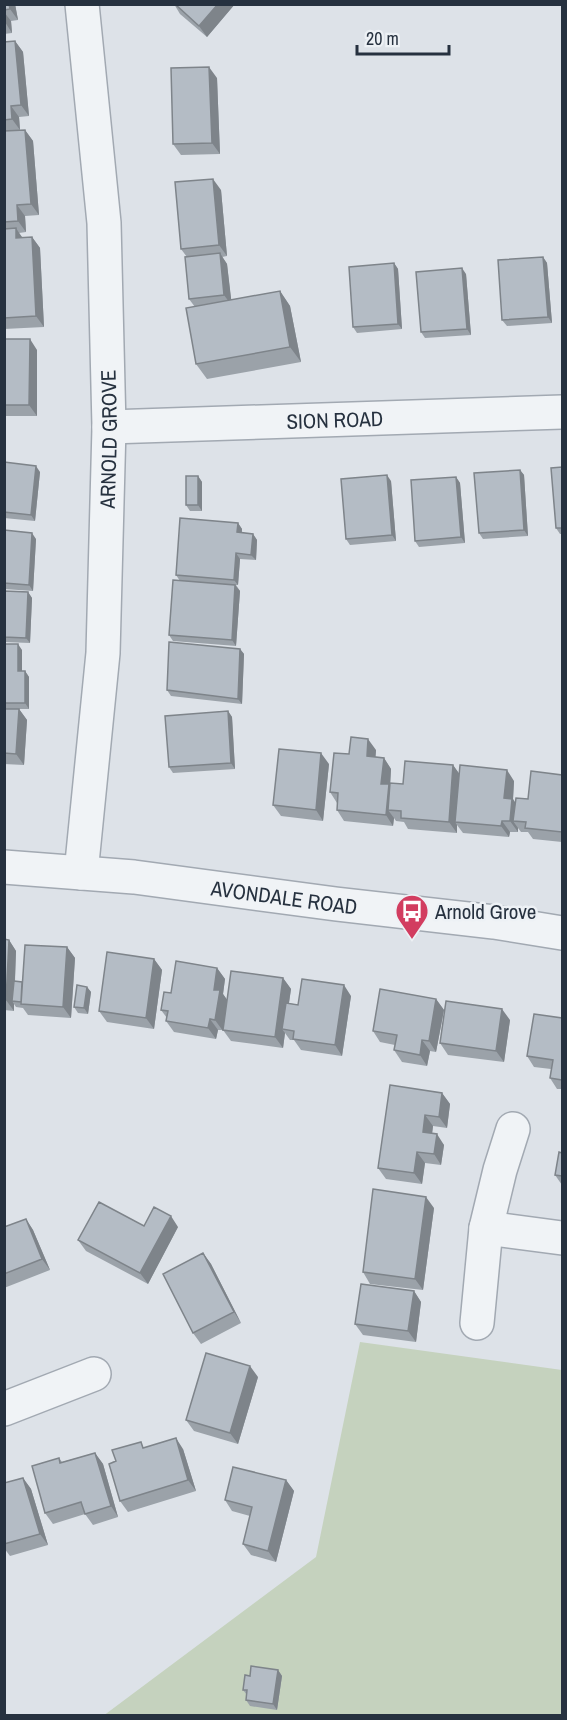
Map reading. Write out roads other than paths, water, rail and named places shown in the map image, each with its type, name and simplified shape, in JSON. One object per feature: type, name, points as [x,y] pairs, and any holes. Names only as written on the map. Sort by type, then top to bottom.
[{"type":"street","name":"ARNOLD GROVE","points":[[81,873],[103,653],[109,428],[104,223],[82,4]]},
{"type":"street","name":"SION ROAD","points":[[109,428],[562,412]]},
{"type":"street","name":"AVONDALE ROAD","points":[[4,867],[134,877],[494,922],[562,933]]},
{"type":"street","points":[[477,1323],[486,1228],[500,1170],[513,1130]]},
{"type":"street","points":[[486,1228],[562,1238]]},
{"type":"street","points":[[4,1409],[94,1374]]},
{"type":"place","name":"Arnold Grove","points":[[412,940]]}]
